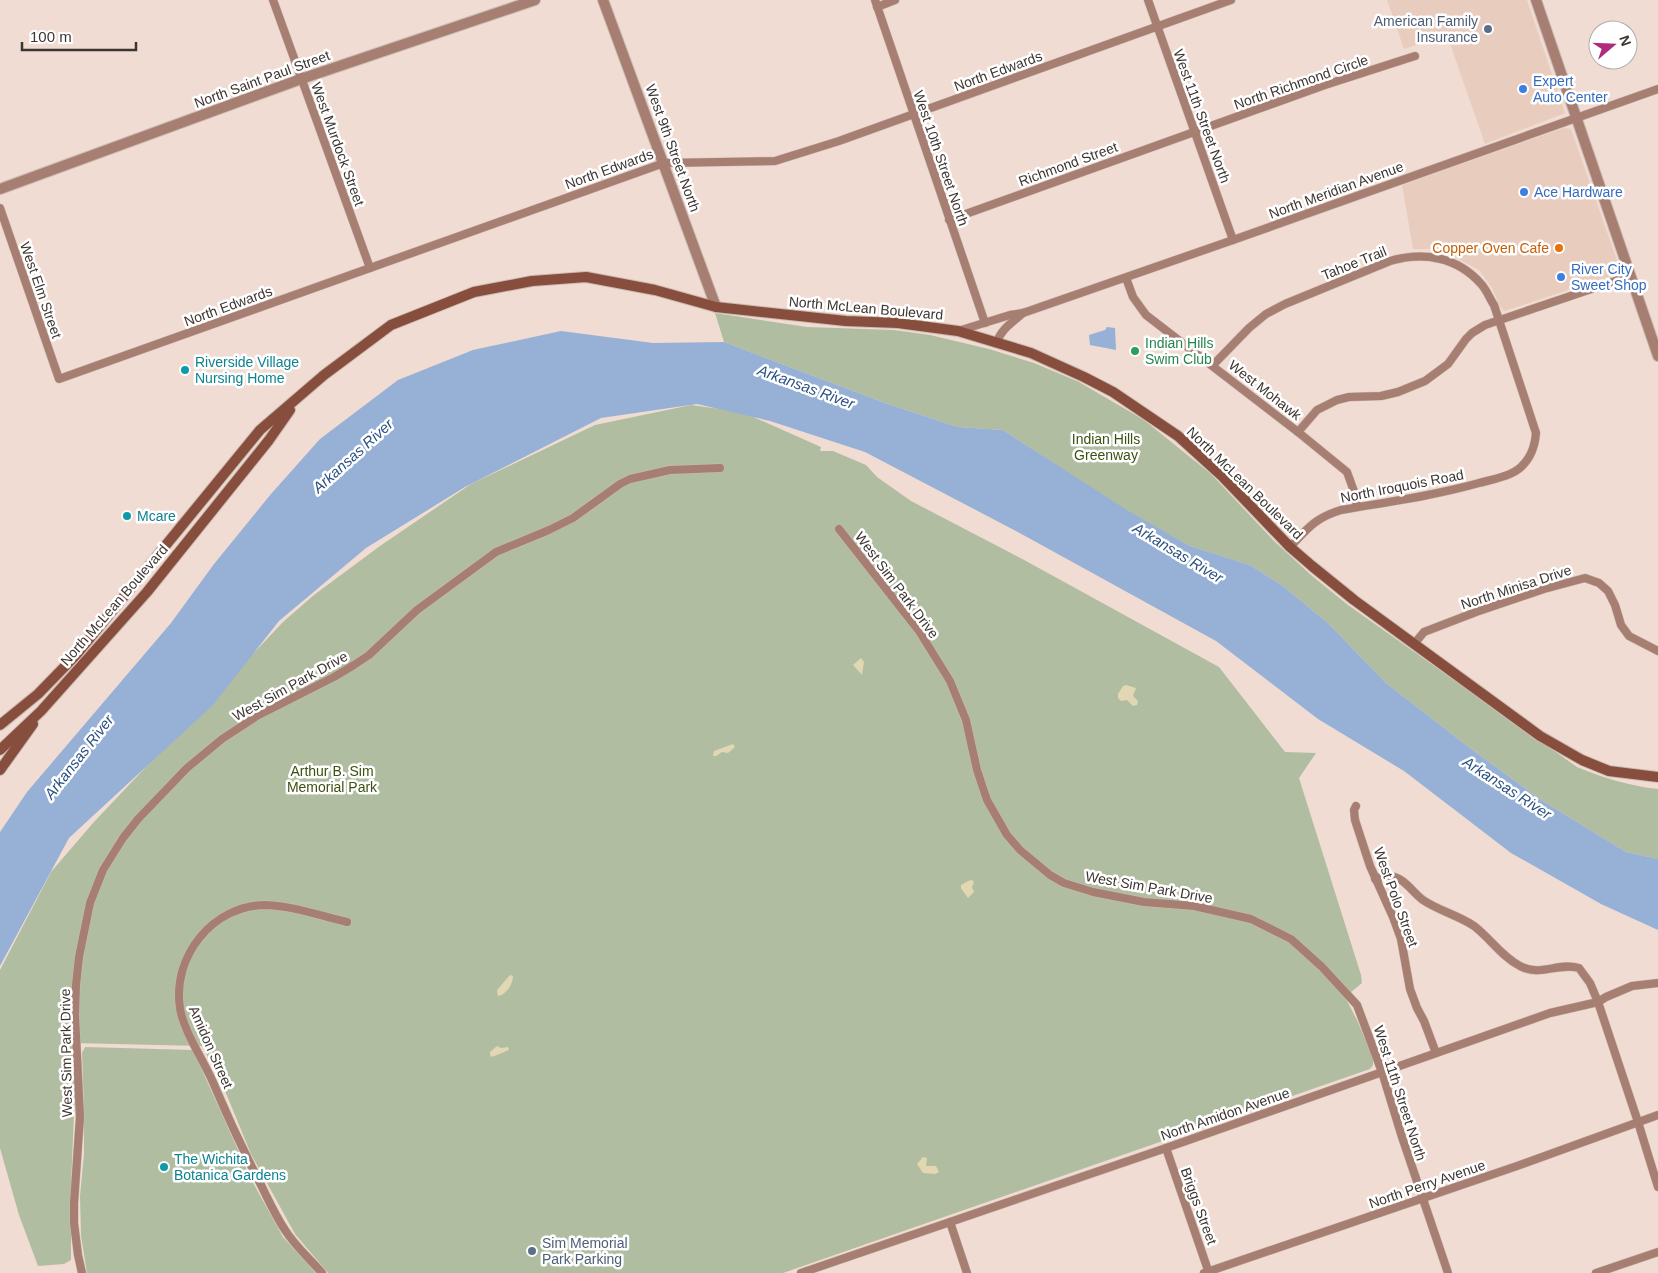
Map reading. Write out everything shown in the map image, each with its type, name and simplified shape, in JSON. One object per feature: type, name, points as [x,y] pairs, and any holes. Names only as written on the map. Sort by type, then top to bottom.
[{"type":"main road","name":"North McLean Boulevard","points":[[0,725],[57,676],[260,430],[324,375],[391,325],[474,292],[532,281],[586,277],[655,290],[716,306],[846,321],[898,322],[958,331],[1031,352],[1113,392],[1178,436],[1222,476],[1290,548],[1354,600],[1540,736],[1582,760],[1609,771],[1658,778]]},
{"type":"main road","name":"North McLean Boulevard","points":[[0,750],[41,711],[152,585],[270,440],[296,401]]},
{"type":"main road","points":[[0,770],[41,711]]},
{"type":"street","name":"West Murdock Street","points":[[273,0],[370,268]]},
{"type":"street","name":"North Saint Paul Street","points":[[0,189],[301,79],[535,0]]},
{"type":"street","name":"West 9th Street North","points":[[603,0],[716,306]]},
{"type":"street","points":[[876,3],[896,0]]},
{"type":"street","name":"West 11th Street North","points":[[1148,0],[1233,240]]},
{"type":"street","name":"North Edwards","points":[[59,379],[664,163],[775,161],[1157,28],[1231,0]]},
{"type":"street","points":[[1536,0],[1658,356]]},
{"type":"street","name":"West 10th Street North","points":[[876,3],[985,323]]},
{"type":"street","name":"North Richmond Circle","points":[[1194,132],[1325,85],[1415,56]]},
{"type":"street","name":"North Meridian Avenue","points":[[958,331],[1010,315],[1023,313],[1126,278],[1658,89]]},
{"type":"street","name":"Richmond Street","points":[[949,220],[1194,132]]},
{"type":"street","name":"West Elm Street","points":[[0,208],[59,379]]},
{"type":"street","name":"Tahoe Trail","points":[[1213,365],[1248,328],[1266,314],[1285,304],[1390,261],[1405,257],[1432,257],[1457,264],[1483,286],[1494,305],[1499,320]]},
{"type":"street","points":[[1298,432],[1317,410],[1337,400],[1349,397],[1380,396],[1398,392],[1425,381],[1448,364],[1472,333],[1485,325],[1630,276]]},
{"type":"street","name":"West Mohawk","points":[[1126,278],[1133,297],[1146,315],[1213,365],[1347,472],[1355,494],[1357,507]]},
{"type":"street","name":"North Meridian Avenue","points":[[997,342],[1006,327],[1023,313]]},
{"type":"street","name":"North Iroquois Road","points":[[1290,548],[1318,519],[1341,510],[1446,493],[1506,476],[1522,467],[1530,456],[1535,444],[1536,432],[1499,320]]},
{"type":"street","name":"West Sim Park Drive","points":[[82,1273],[74,1222],[80,1117],[75,1015],[76,986],[81,947],[90,903],[103,870],[123,838],[138,819],[187,768],[218,743],[257,716],[354,665],[368,655],[417,610],[496,552],[550,530],[573,518],[620,484],[630,479],[670,470],[720,468]]},
{"type":"street","name":"West Sim Park Drive","points":[[839,529],[919,631],[950,681],[966,720],[977,770],[987,800],[1007,835],[1020,850],[1050,875],[1064,883],[1093,892],[1144,902],[1194,906],[1251,919],[1291,939],[1322,967],[1357,1005]]},
{"type":"street","name":"North Minisa Drive","points":[[1414,644],[1424,632],[1476,612],[1544,589],[1586,578],[1599,583],[1608,591],[1621,625],[1629,636],[1658,651]]},
{"type":"street","name":"West Polo Street","points":[[1356,806],[1354,810],[1355,820],[1375,879],[1401,939],[1410,989],[1436,1053]]},
{"type":"street","points":[[1375,879],[1388,875],[1403,881],[1422,900],[1473,925],[1509,959],[1520,966],[1534,971],[1566,966],[1579,968],[1590,983],[1598,1002],[1658,1187]]},
{"type":"street","name":"Amidon Street","points":[[322,1273],[286,1232],[240,1144],[182,1018],[179,986],[186,959],[192,947],[208,928],[228,914],[251,906],[265,905],[287,908],[347,922]]},
{"type":"street","name":"North Amidon Avenue","points":[[801,1273],[1166,1148],[1550,1012],[1598,1002],[1606,996],[1632,986],[1658,983]]},
{"type":"street","name":"West 11th Street North","points":[[1357,1005],[1382,1072],[1422,1199],[1448,1273]]},
{"type":"street","name":"North Perry Avenue","points":[[1207,1272],[1517,1166],[1658,1115]]},
{"type":"street","name":"Briggs Street","points":[[1166,1148],[1207,1272]]},
{"type":"street","points":[[950,1222],[967,1273]]},
{"type":"street","points":[[1596,1273],[1658,1252]]},
{"type":"shaded area","points":[[1387,0],[1527,0],[1565,113],[1485,144],[1447,35],[1404,49]]},
{"type":"shaded area","points":[[1564,128],[1571,129],[1619,266],[1616,274],[1505,311],[1500,307],[1492,288],[1479,270],[1439,249],[1413,249],[1402,185]]},
{"type":"green space","name":"Indian Hills Greenway","points":[[715,313],[807,327],[894,330],[930,335],[989,349],[1034,363],[1079,382],[1144,420],[1211,474],[1274,541],[1311,575],[1348,605],[1577,767],[1617,781],[1658,789],[1658,859],[1626,852],[1541,800],[1386,683],[1329,624],[1283,586],[1250,565],[1190,546],[1130,513],[1003,430],[958,427],[885,403],[724,342]]},
{"type":"green space","name":"Arthur B. Sim Memorial Park","points":[[691,405],[742,412],[821,447],[820,451],[833,451],[866,465],[877,477],[911,501],[1026,561],[1219,667],[1285,752],[1316,753],[1299,778],[1361,975],[1362,983],[1345,997],[1373,1058],[1373,1065],[1370,1069],[783,1273],[328,1273],[295,1234],[251,1154],[221,1081],[202,1046],[72,1043],[75,1091],[71,1185],[71,1260],[64,1264],[38,1266],[19,1215],[0,1148],[0,970],[51,872],[93,823],[283,622],[314,595],[380,546],[471,484],[595,425]]},
{"type":"green space","name":"The Wichita Botanica Gardens","points":[[85,1047],[193,1050],[252,1181],[283,1237],[316,1273],[87,1273],[81,1236],[80,1196],[84,1154],[82,1053]]},
{"type":"sand","points":[[861,658],[864,662],[862,675],[853,665]]},
{"type":"sand","points":[[1123,686],[1136,688],[1133,696],[1138,701],[1137,705],[1133,706],[1127,700],[1121,701],[1118,698],[1118,694]]},
{"type":"sand","points":[[733,744],[735,747],[728,753],[722,752],[713,756],[714,751]]},
{"type":"sand","points":[[972,880],[974,882],[972,887],[974,892],[968,898],[961,885]]},
{"type":"sand","points":[[510,975],[513,976],[513,979],[510,986],[504,994],[498,996],[497,990]]},
{"type":"sand","points":[[497,1046],[501,1048],[508,1047],[509,1050],[492,1057],[490,1052]]},
{"type":"sand","points":[[923,1157],[927,1158],[926,1166],[936,1166],[939,1172],[935,1174],[923,1173],[917,1164]]},
{"type":"water","points":[[1107,327],[1115,328],[1116,350],[1090,345],[1089,335],[1105,330]]},
{"type":"water","name":"Arkansas River","points":[[561,331],[653,343],[724,342],[885,403],[958,427],[1003,430],[1130,512],[1190,546],[1250,565],[1283,586],[1329,624],[1386,683],[1541,800],[1626,852],[1658,859],[1658,930],[1601,904],[1511,853],[1404,771],[1318,719],[1216,641],[1014,530],[865,452],[770,421],[697,404],[601,418],[465,487],[366,548],[279,621],[213,705],[69,838],[0,966],[0,832],[27,792],[171,623],[214,564],[271,494],[320,439],[398,380],[473,350]]},
{"type":"place","name":"American Family Insurance","points":[[1488,29]]},
{"type":"place","name":"Expert Auto Center","points":[[1523,89]]},
{"type":"place","name":"Ace Hardware","points":[[1524,192]]},
{"type":"place","name":"Copper Oven Cafe","points":[[1559,248]]},
{"type":"place","name":"River City Sweet Shop","points":[[1561,277]]},
{"type":"place","name":"Indian Hills Swim Club","points":[[1135,351]]},
{"type":"place","name":"Riverside Village Nursing Home","points":[[185,370]]},
{"type":"place","name":"Mcare","points":[[127,516]]},
{"type":"place","name":"The Wichita Botanica Gardens","points":[[164,1167]]},
{"type":"place","name":"Sim Memorial Park Parking","points":[[532,1251]]}]
